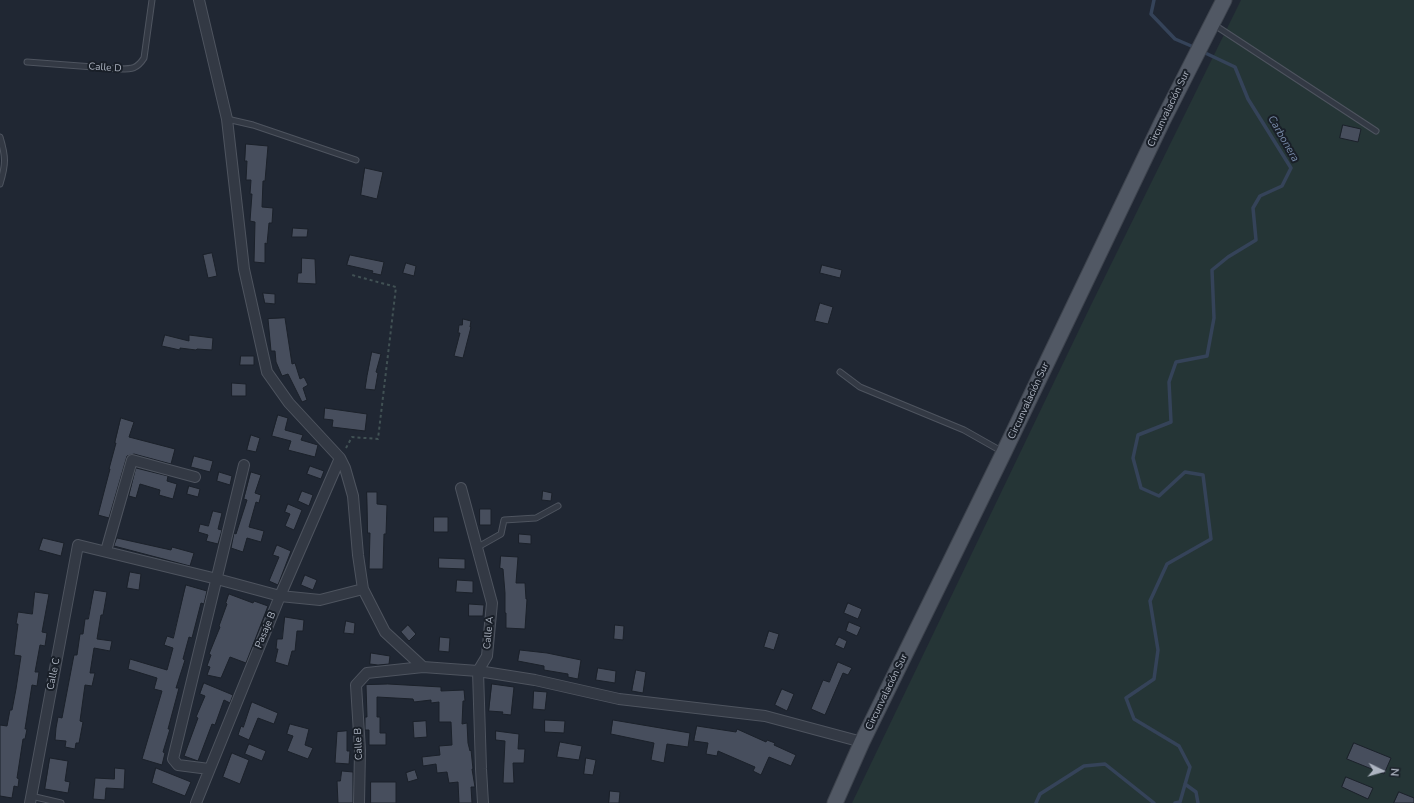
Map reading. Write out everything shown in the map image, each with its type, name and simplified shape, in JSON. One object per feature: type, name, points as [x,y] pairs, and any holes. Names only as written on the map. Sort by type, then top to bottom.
[{"type":"main road","name":"Circunvalación Sur","points":[[834,803],[862,742],[1004,452],[1162,122],[1224,0]]},
{"type":"street","points":[[200,0],[227,119],[244,269],[267,372],[289,403],[340,458],[345,468],[354,496],[358,555],[363,589],[384,632],[423,667],[478,672],[535,680],[619,699],[765,716],[862,742]]},
{"type":"street","name":"Pasaje B","points":[[196,803],[280,596],[340,458]]},
{"type":"street","points":[[195,477],[132,460],[106,551],[280,596],[320,600],[363,589]]},
{"type":"street","points":[[209,769],[178,765],[173,759],[244,465]]},
{"type":"street","name":"Calle A","points":[[461,488],[492,603],[487,656],[478,672],[483,803]]},
{"type":"street","name":"Calle C","points":[[30,800],[78,545],[106,551]]},
{"type":"street","name":"Calle B","points":[[359,803],[360,750],[356,685],[367,673],[423,667]]},
{"type":"lane","name":"Calle D","points":[[27,62],[120,69],[131,69],[139,66],[144,58],[152,0]]},
{"type":"lane","points":[[1212,24],[1376,131]]},
{"type":"lane","points":[[227,119],[253,125],[356,160]]},
{"type":"lane","points":[[0,137],[4,153],[5,168],[0,184]]},
{"type":"lane","points":[[840,372],[860,387],[964,430],[1004,452]]},
{"type":"lane","points":[[478,547],[501,534],[504,520],[536,518],[558,506]]},
{"type":"lane","points":[[30,800],[61,803]]},
{"type":"path","points":[[340,458],[352,437],[378,439],[396,287],[352,275]]},
{"type":"shaded area","points":[[1241,0],[1414,0],[1414,803],[852,803],[1091,305]]},
{"type":"building","points":[[1343,125],[1361,129],[1358,142],[1340,138]]},
{"type":"building","points":[[246,144],[268,146],[265,181],[263,181],[262,207],[273,208],[272,223],[269,223],[267,244],[265,243],[265,263],[254,262],[255,222],[250,221],[252,194],[250,194],[251,180],[246,180]]},
{"type":"building","points":[[365,168],[383,172],[377,199],[361,195]]},
{"type":"building","points":[[293,228],[308,229],[307,237],[292,237]]},
{"type":"building","points":[[212,253],[217,276],[208,278],[203,255]]},
{"type":"building","points":[[350,255],[384,262],[381,275],[372,273],[373,271],[347,265]]},
{"type":"building","points":[[302,258],[315,259],[316,284],[297,283],[298,273],[301,273]]},
{"type":"building","points":[[406,263],[416,266],[414,276],[403,273]]},
{"type":"building","points":[[822,265],[842,270],[840,278],[820,273]]},
{"type":"building","points":[[263,293],[275,294],[275,304],[265,303]]},
{"type":"building","points":[[820,303],[833,307],[828,324],[815,321]]},
{"type":"building","points":[[285,318],[292,364],[295,363],[300,379],[304,377],[308,385],[303,388],[307,400],[302,402],[288,374],[282,376],[276,362],[275,351],[271,351],[268,319]]},
{"type":"building","points":[[463,319],[471,321],[471,327],[463,358],[454,356],[460,333],[458,333],[459,325],[462,325]]},
{"type":"building","points":[[165,335],[189,341],[189,335],[213,338],[212,350],[180,348],[180,350],[162,346]]},
{"type":"building","points":[[372,352],[381,354],[376,372],[378,373],[375,390],[365,389]]},
{"type":"building","points":[[241,356],[254,356],[254,365],[240,365]]},
{"type":"building","points":[[232,383],[246,384],[246,396],[232,396]]},
{"type":"building","points":[[325,408],[367,414],[365,431],[332,427],[333,420],[324,419]]},
{"type":"building","points":[[278,415],[288,418],[285,430],[303,435],[301,440],[318,445],[315,457],[288,450],[291,441],[272,436]]},
{"type":"building","points":[[121,418],[134,422],[129,437],[175,449],[171,464],[134,454],[127,456],[109,518],[98,515]]},
{"type":"building","points":[[251,435],[260,438],[256,452],[247,450]]},
{"type":"building","points":[[194,456],[213,461],[210,472],[191,467]]},
{"type":"building","points":[[310,466],[324,471],[321,479],[307,474]]},
{"type":"building","points":[[136,468],[168,476],[167,481],[177,484],[173,499],[159,495],[160,490],[140,484],[136,498],[129,496]]},
{"type":"building","points":[[219,472],[232,476],[230,485],[217,481]]},
{"type":"building","points":[[251,472],[261,475],[255,493],[261,495],[259,503],[256,502],[249,527],[264,531],[261,542],[247,538],[243,552],[231,548],[234,533],[236,534],[247,500],[244,499]]},
{"type":"building","points":[[189,486],[200,489],[198,497],[187,494]]},
{"type":"building","points":[[302,491],[313,495],[309,506],[298,501]]},
{"type":"building","points":[[543,491],[552,493],[551,501],[542,500]]},
{"type":"building","points":[[367,492],[377,492],[377,504],[387,505],[383,569],[369,569],[370,533],[368,533]]},
{"type":"building","points":[[288,504],[302,510],[294,530],[285,526],[290,514],[285,512]]},
{"type":"building","points":[[480,509],[491,509],[491,525],[480,525]]},
{"type":"building","points":[[213,511],[222,513],[218,529],[222,530],[218,544],[206,541],[208,535],[198,532],[200,524],[208,526]]},
{"type":"building","points":[[434,517],[448,517],[448,532],[434,532]]},
{"type":"building","points":[[519,534],[531,535],[531,544],[519,543]]},
{"type":"building","points":[[43,538],[64,543],[61,556],[39,550]]},
{"type":"building","points":[[117,538],[171,550],[172,547],[194,553],[190,566],[114,546]]},
{"type":"building","points":[[277,545],[291,551],[278,585],[269,581],[279,557],[273,555]]},
{"type":"building","points":[[501,556],[518,557],[516,583],[525,583],[527,599],[525,629],[506,628],[503,569],[500,568]]},
{"type":"building","points":[[439,558],[465,559],[465,569],[439,568]]},
{"type":"building","points":[[130,572],[141,574],[139,590],[127,588]]},
{"type":"building","points":[[305,575],[317,580],[313,590],[301,585]]},
{"type":"building","points":[[457,580],[473,581],[473,593],[456,592]]},
{"type":"building","points":[[186,585],[207,591],[204,604],[201,603],[192,638],[189,637],[183,659],[185,660],[176,688],[179,688],[168,729],[170,729],[163,752],[165,753],[162,765],[142,759],[162,691],[154,689],[157,678],[128,669],[130,659],[167,670],[173,648],[164,645],[167,636],[173,638]]},
{"type":"building","points":[[94,590],[107,592],[97,639],[112,641],[110,651],[94,648],[90,673],[95,673],[92,686],[85,685],[80,721],[83,722],[79,743],[76,743],[75,749],[65,747],[66,741],[55,740],[56,728],[58,717],[62,718],[74,655],[77,655],[80,634],[83,634],[85,619],[88,619]]},
{"type":"building","points":[[35,592],[49,594],[42,632],[47,633],[45,646],[40,645],[35,672],[39,672],[37,686],[32,685],[25,729],[27,729],[25,739],[23,739],[17,778],[19,779],[18,787],[14,786],[12,798],[0,796],[0,725],[7,726],[16,689],[21,656],[14,655],[18,612],[32,614]]},
{"type":"building","points":[[229,594],[253,603],[254,601],[268,606],[246,663],[230,657],[221,678],[207,675],[210,667],[207,666],[211,655],[209,654],[220,627],[219,626]]},
{"type":"building","points":[[848,603],[862,609],[858,619],[844,613]]},
{"type":"building","points":[[469,604],[484,605],[483,616],[469,616]]},
{"type":"building","points":[[285,617],[304,620],[303,631],[297,631],[295,651],[292,651],[288,666],[275,662],[278,649],[276,649],[277,639],[282,639]]},
{"type":"building","points":[[346,621],[355,623],[354,634],[344,633]]},
{"type":"building","points":[[849,622],[861,627],[857,636],[846,631]]},
{"type":"building","points":[[408,625],[416,634],[409,641],[401,632]]},
{"type":"building","points":[[615,625],[624,626],[623,640],[614,639]]},
{"type":"building","points":[[769,631],[779,634],[774,650],[764,647]]},
{"type":"building","points":[[440,637],[450,638],[449,652],[439,651]]},
{"type":"building","points":[[839,637],[847,641],[844,649],[835,645]]},
{"type":"building","points":[[520,650],[547,653],[581,660],[578,679],[568,677],[568,674],[544,670],[544,666],[518,661]]},
{"type":"building","points":[[371,653],[390,656],[389,664],[370,664]]},
{"type":"building","points":[[838,662],[852,668],[848,675],[843,673],[825,715],[811,709],[823,680],[829,682]]},
{"type":"building","points":[[598,668],[616,671],[615,683],[596,680]]},
{"type":"building","points":[[636,670],[646,672],[643,693],[632,691]]},
{"type":"building","points":[[204,683],[233,695],[230,703],[224,700],[215,725],[212,724],[198,761],[184,756],[198,718],[196,717],[205,696],[200,694]]},
{"type":"building","points":[[388,684],[441,687],[441,691],[464,690],[465,701],[463,701],[462,724],[467,723],[468,743],[470,751],[471,750],[475,787],[471,787],[472,803],[459,803],[458,782],[449,783],[447,772],[437,773],[436,764],[423,766],[422,757],[440,755],[439,746],[452,745],[451,722],[439,722],[439,702],[431,703],[431,700],[414,702],[413,699],[377,697],[377,717],[380,717],[380,733],[386,733],[386,745],[369,745],[369,730],[365,730],[365,717],[367,717],[366,685]]},
{"type":"building","points":[[492,684],[514,687],[511,715],[502,714],[503,712],[489,711]]},
{"type":"building","points":[[782,689],[794,694],[787,711],[775,705]]},
{"type":"building","points":[[534,691],[547,692],[545,710],[533,709]]},
{"type":"building","points":[[252,702],[278,713],[274,724],[258,718],[249,740],[238,735],[241,726],[243,727]]},
{"type":"building","points":[[545,720],[565,721],[564,733],[545,732]]},
{"type":"building","points":[[613,720],[690,733],[688,747],[667,744],[664,763],[651,760],[654,743],[611,734]]},
{"type":"building","points":[[426,721],[427,737],[414,738],[413,722]]},
{"type":"building","points":[[290,724],[309,729],[305,745],[313,748],[308,759],[287,751],[293,736],[287,734]]},
{"type":"building","points":[[697,726],[736,732],[737,729],[766,742],[767,740],[775,743],[774,745],[796,755],[791,766],[769,757],[761,775],[753,771],[755,767],[718,751],[717,756],[706,754],[708,743],[694,741]]},
{"type":"building","points":[[347,731],[347,751],[350,751],[349,764],[335,763],[337,732]]},
{"type":"building","points":[[496,731],[519,734],[518,749],[525,749],[524,763],[513,763],[514,783],[503,783],[505,741],[496,740]]},
{"type":"building","points":[[560,742],[582,746],[579,760],[557,757]]},
{"type":"building","points":[[1354,743],[1391,758],[1384,774],[1347,759]]},
{"type":"building","points":[[249,744],[266,751],[262,761],[245,754]]},
{"type":"building","points":[[232,753],[249,760],[240,784],[223,777]]},
{"type":"building","points":[[50,758],[68,761],[65,781],[70,782],[68,793],[45,789]]},
{"type":"building","points":[[586,758],[596,760],[593,775],[584,774]]},
{"type":"building","points":[[115,768],[125,769],[124,789],[106,788],[105,800],[93,799],[95,778],[114,779]]},
{"type":"building","points":[[156,768],[191,782],[185,796],[152,783]]},
{"type":"building","points":[[415,770],[418,779],[408,782],[406,773]]},
{"type":"building","points":[[342,771],[353,772],[353,803],[338,803],[337,781],[340,781]]},
{"type":"building","points":[[1346,777],[1373,788],[1368,799],[1342,787]]},
{"type":"building","points":[[371,782],[396,782],[396,803],[371,803]]},
{"type":"building","points":[[610,791],[620,792],[619,803],[609,803]]},
{"type":"building","points":[[1399,792],[1414,798],[1414,803],[1394,803]]},
{"type":"waterway","name":"Carbonera","points":[[1154,0],[1151,14],[1175,39],[1196,48]]},
{"type":"waterway","name":"Carbonera","points":[[1175,803],[1180,802],[1190,767],[1179,746],[1134,719],[1126,698],[1154,679],[1158,650],[1150,601],[1167,564],[1211,539],[1203,475],[1185,472],[1159,496],[1141,488],[1133,458],[1138,435],[1171,422],[1169,382],[1176,362],[1207,356],[1214,318],[1212,270],[1228,257],[1256,240],[1253,208],[1260,196],[1282,186],[1291,168],[1248,99],[1235,67],[1201,51]]},
{"type":"waterway","name":"Carbonera","points":[[1036,803],[1040,794],[1084,766],[1105,764],[1154,803]]},
{"type":"waterway","points":[[1185,784],[1196,792],[1198,803]]}]
